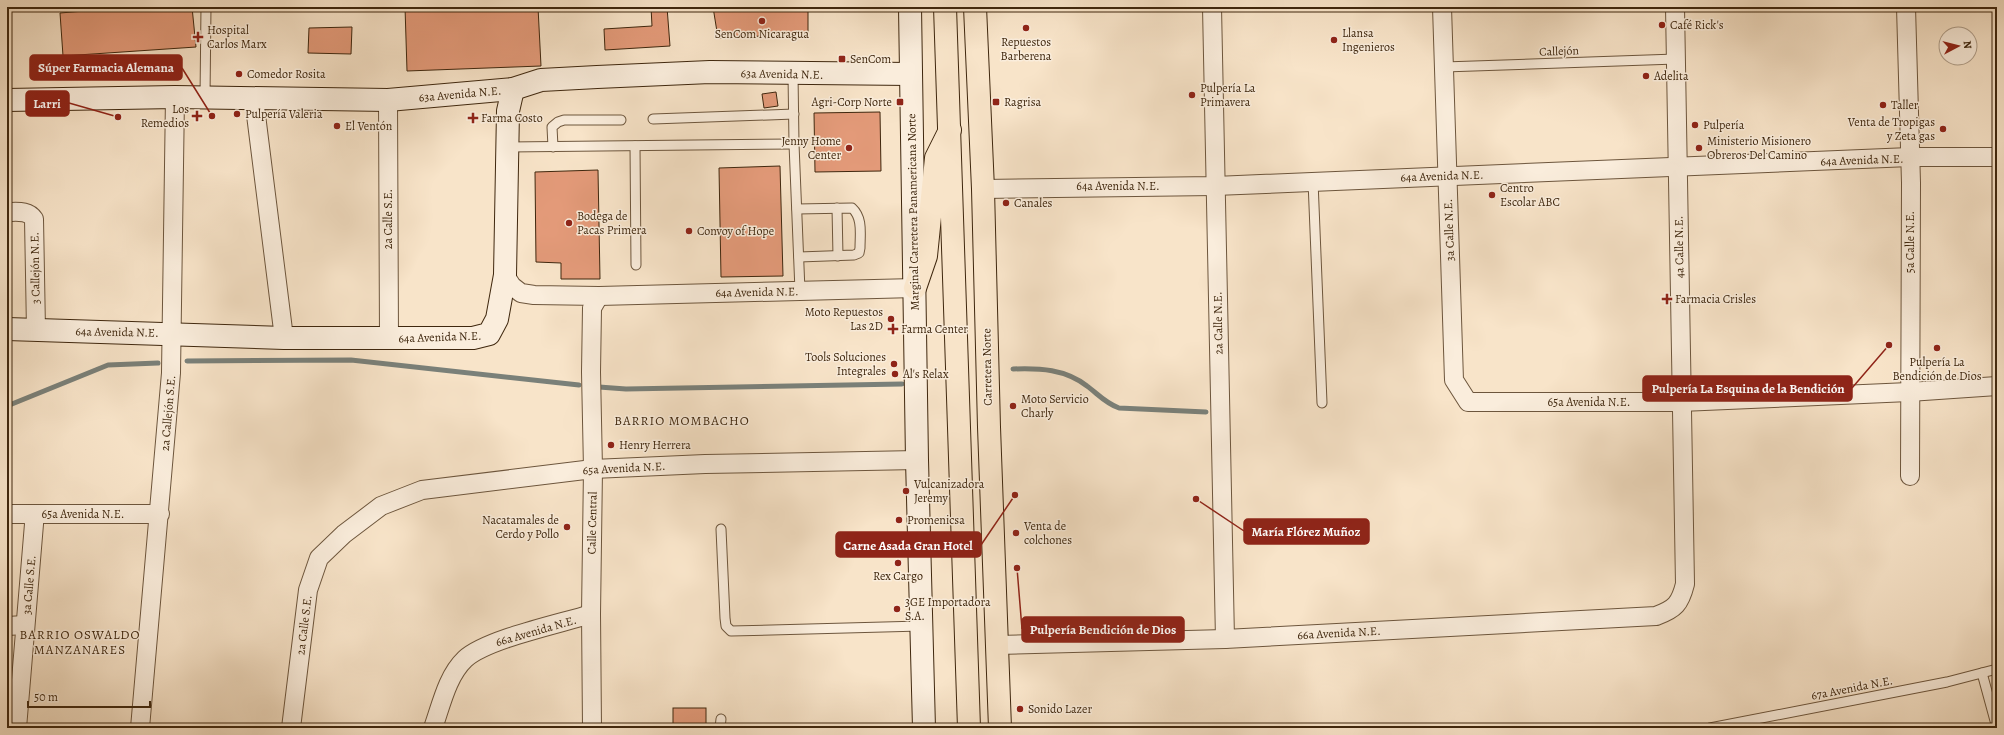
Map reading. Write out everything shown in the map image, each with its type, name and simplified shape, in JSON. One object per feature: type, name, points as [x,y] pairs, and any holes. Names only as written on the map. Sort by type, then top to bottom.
[{"type":"highway","points":[[945,7],[969,728]]},
{"type":"highway","name":"Carretera Norte","points":[[975,7],[983,189],[989,427],[1000,728]]},
{"type":"highway","points":[[915,288],[926,256],[936,158],[950,129]]},
{"type":"street","name":"Marginal Carretera Panamericana Norte","points":[[910,7],[924,728]]},
{"type":"street","name":"2a Calle N.E.","points":[[1212,7],[1225,639]]},
{"type":"street","name":"3a Calle N.E.","points":[[1442,7],[1454,380],[1468,402]]},
{"type":"street","name":"4a Calle N.E.","points":[[1675,7],[1681,402],[1685,505],[1685,584],[1682,599],[1676,605]]},
{"type":"street","name":"5a Calle N.E.","points":[[1906,7],[1910,157],[1910,476]]},
{"type":"street","name":"63a Avenida N.E.","points":[[7,100],[205,97],[388,100],[513,89],[541,80],[597,76],[710,72],[911,74]]},
{"type":"street","points":[[505,275],[508,110],[513,89]]},
{"type":"street","name":"2a Callejón S.E.","points":[[140,728],[160,514],[171,371],[174,97]]},
{"type":"street","points":[[254,99],[284,338]]},
{"type":"street","name":"2a Calle S.E.","points":[[388,100],[389,339]]},
{"type":"street","name":"64a Avenida N.E.","points":[[983,189],[1215,186],[1447,175],[1678,168],[1910,157],[1997,156]]},
{"type":"street","name":"3 Callejón N.E.","points":[[16,212],[32,216],[34,223],[36,330]]},
{"type":"street","name":"64a Avenida N.E.","points":[[505,275],[512,286],[521,293],[534,295],[599,296],[915,288]]},
{"type":"street","name":"64a Avenida N.E.","points":[[7,329],[36,330],[172,343],[284,338],[473,338],[490,334],[497,319],[505,275]]},
{"type":"street","name":"Calle Central","points":[[592,728],[590,614],[593,469],[591,396],[592,308],[599,296]]},
{"type":"street","name":"65a Avenida N.E.","points":[[1468,402],[1681,402],[1909,392],[1997,386]]},
{"type":"street","name":"65a Avenida N.E.","points":[[344,534],[381,506],[422,490],[593,469],[706,464],[918,460]]},
{"type":"street","name":"65a Avenida N.E.","points":[[7,514],[160,514]]},
{"type":"street","name":"3a Calle S.E.","points":[[17,728],[33,514]]},
{"type":"street","name":"2a Calle S.E.","points":[[292,728],[308,590],[319,558],[344,534]]},
{"type":"street","name":"66a Avenida N.E.","points":[[997,645],[1225,639],[1656,616],[1671,611],[1676,605]]},
{"type":"street","name":"66a Avenida N.E.","points":[[433,728],[450,682],[465,659],[489,644],[590,614]]},
{"type":"street","points":[[7,626],[25,625]]},
{"type":"lane","points":[[205,97],[206,7]]},
{"type":"lane","name":"Callejón","points":[[1444,67],[1676,59]]},
{"type":"lane","points":[[793,74],[794,144],[800,290]]},
{"type":"lane","points":[[653,119],[794,114]]},
{"type":"lane","points":[[553,147],[552,127],[558,122],[564,120],[621,120]]},
{"type":"lane","points":[[508,147],[794,144]]},
{"type":"lane","points":[[635,146],[636,265]]},
{"type":"lane","points":[[1313,181],[1322,403]]},
{"type":"lane","points":[[837,208],[838,256]]},
{"type":"lane","points":[[797,209],[852,208],[857,213],[859,219],[859,253],[854,255],[799,257]]},
{"type":"lane","points":[[721,529],[725,618],[726,626],[731,631],[921,626]]},
{"type":"lane","name":"67a Avenida N.E.","points":[[1710,728],[1947,682],[1997,669]]},
{"type":"lane","points":[[1982,673],[1997,728]]},
{"type":"building","points":[[132,7],[192,7],[196,47],[63,56],[60,13]]},
{"type":"building","points":[[405,7],[538,7],[541,66],[407,71]]},
{"type":"building","points":[[651,7],[667,7],[670,46],[605,50],[604,29],[652,26]]},
{"type":"building","name":"SenCom Nicaragua","points":[[713,7],[808,7],[808,34],[718,38]]},
{"type":"building","points":[[352,27],[351,54],[308,53],[309,28]]},
{"type":"building","points":[[776,92],[778,106],[764,108],[762,94]]},
{"type":"building","points":[[880,112],[881,171],[815,172],[814,113]]},
{"type":"building","points":[[780,166],[783,276],[721,277],[719,168]]},
{"type":"building","points":[[598,170],[600,279],[561,279],[561,263],[536,262],[535,172]]},
{"type":"building","points":[[673,708],[706,708],[706,728],[673,728]]},
{"type":"waterway","points":[[187,361],[351,360],[579,385]]},
{"type":"waterway","points":[[7,406],[108,365],[158,363]]},
{"type":"waterway","points":[[1013,369],[1042,369],[1070,376],[1079,380],[1110,404],[1119,408],[1206,412]]},
{"type":"waterway","points":[[599,387],[626,389],[902,384]]},
{"type":"place","name":"SenCom Nicaragua","points":[[762,21]]},
{"type":"place","name":"Café Rick's","points":[[1662,25]]},
{"type":"place","name":"Repuestos Barberena","points":[[1026,28]]},
{"type":"place","name":"Hospital Carlos Marx","points":[[198,37]]},
{"type":"place","name":"Llansa Ingenieros","points":[[1334,40]]},
{"type":"place","name":"SenCom","points":[[842,59]]},
{"type":"place","name":"Comedor Rosita","points":[[239,74]]},
{"type":"place","name":"Adelita","points":[[1646,76]]},
{"type":"place","name":"Pulpería La Primavera","points":[[1192,95]]},
{"type":"place","name":"Agri-Corp Norte","points":[[900,102]]},
{"type":"place","name":"Ragrisa","points":[[996,102]]},
{"type":"place","name":"Taller","points":[[1883,105]]},
{"type":"place","name":"Pulpería Valeria","points":[[237,114]]},
{"type":"place","name":"Los Remedios","points":[[197,116]]},
{"type":"place","name":"Súper Farmacia Alemana","points":[[212,116]]},
{"type":"place","name":"Larri","points":[[118,117]]},
{"type":"place","name":"Farma Costo","points":[[473,118]]},
{"type":"place","name":"Pulpería","points":[[1695,125]]},
{"type":"place","name":"El Ventón","points":[[337,126]]},
{"type":"place","name":"Venta de Tropigas y Zeta gas","points":[[1943,129]]},
{"type":"place","name":"Jenny Home Center","points":[[849,148]]},
{"type":"place","name":"Ministerio Misionero Obreros Del Camino","points":[[1699,148]]},
{"type":"place","name":"Centro Escolar ABC","points":[[1492,195]]},
{"type":"place","name":"Canales","points":[[1006,203]]},
{"type":"place","name":"Bodega de Pacas Primera","points":[[569,223]]},
{"type":"place","name":"Convoy of Hope","points":[[689,231]]},
{"type":"place","name":"Farmacia Crisles","points":[[1667,299]]},
{"type":"place","name":"Moto Repuestos Las 2D","points":[[891,319]]},
{"type":"place","name":"Farma Center","points":[[893,329]]},
{"type":"place","name":"Pulpería La Esquina de la Bendición","points":[[1889,345]]},
{"type":"place","name":"Pulpería La Bendición de Dios","points":[[1937,348]]},
{"type":"place","name":"Tools Soluciones Integrales","points":[[894,364]]},
{"type":"place","name":"Al's Relax","points":[[895,374]]},
{"type":"place","name":"Moto Servicio Charly","points":[[1013,406]]},
{"type":"place","name":"Henry Herrera","points":[[611,445]]},
{"type":"place","name":"Vulcanizadora Jeremy","points":[[906,491]]},
{"type":"place","name":"Carne Asada Gran Hotel","points":[[1015,495]]},
{"type":"place","name":"María Flórez Muñoz","points":[[1196,499]]},
{"type":"place","name":"Promenicsa","points":[[899,520]]},
{"type":"place","name":"Nacatamales de Cerdo y Pollo","points":[[567,527]]},
{"type":"place","name":"Venta de colchones","points":[[1016,533]]},
{"type":"place","name":"Rex Cargo","points":[[898,563]]},
{"type":"place","name":"Pulpería Bendición de Dios","points":[[1017,568]]},
{"type":"place","name":"3GE Importadora S.A.","points":[[897,609]]},
{"type":"place","name":"Sonido Lazer","points":[[1020,709]]},
{"type":"district","name":"BARRIO MOMBACHO","points":[[682,420]]},
{"type":"district","name":"BARRIO OSWALDO MANZANARES","points":[[80,642]]}]
